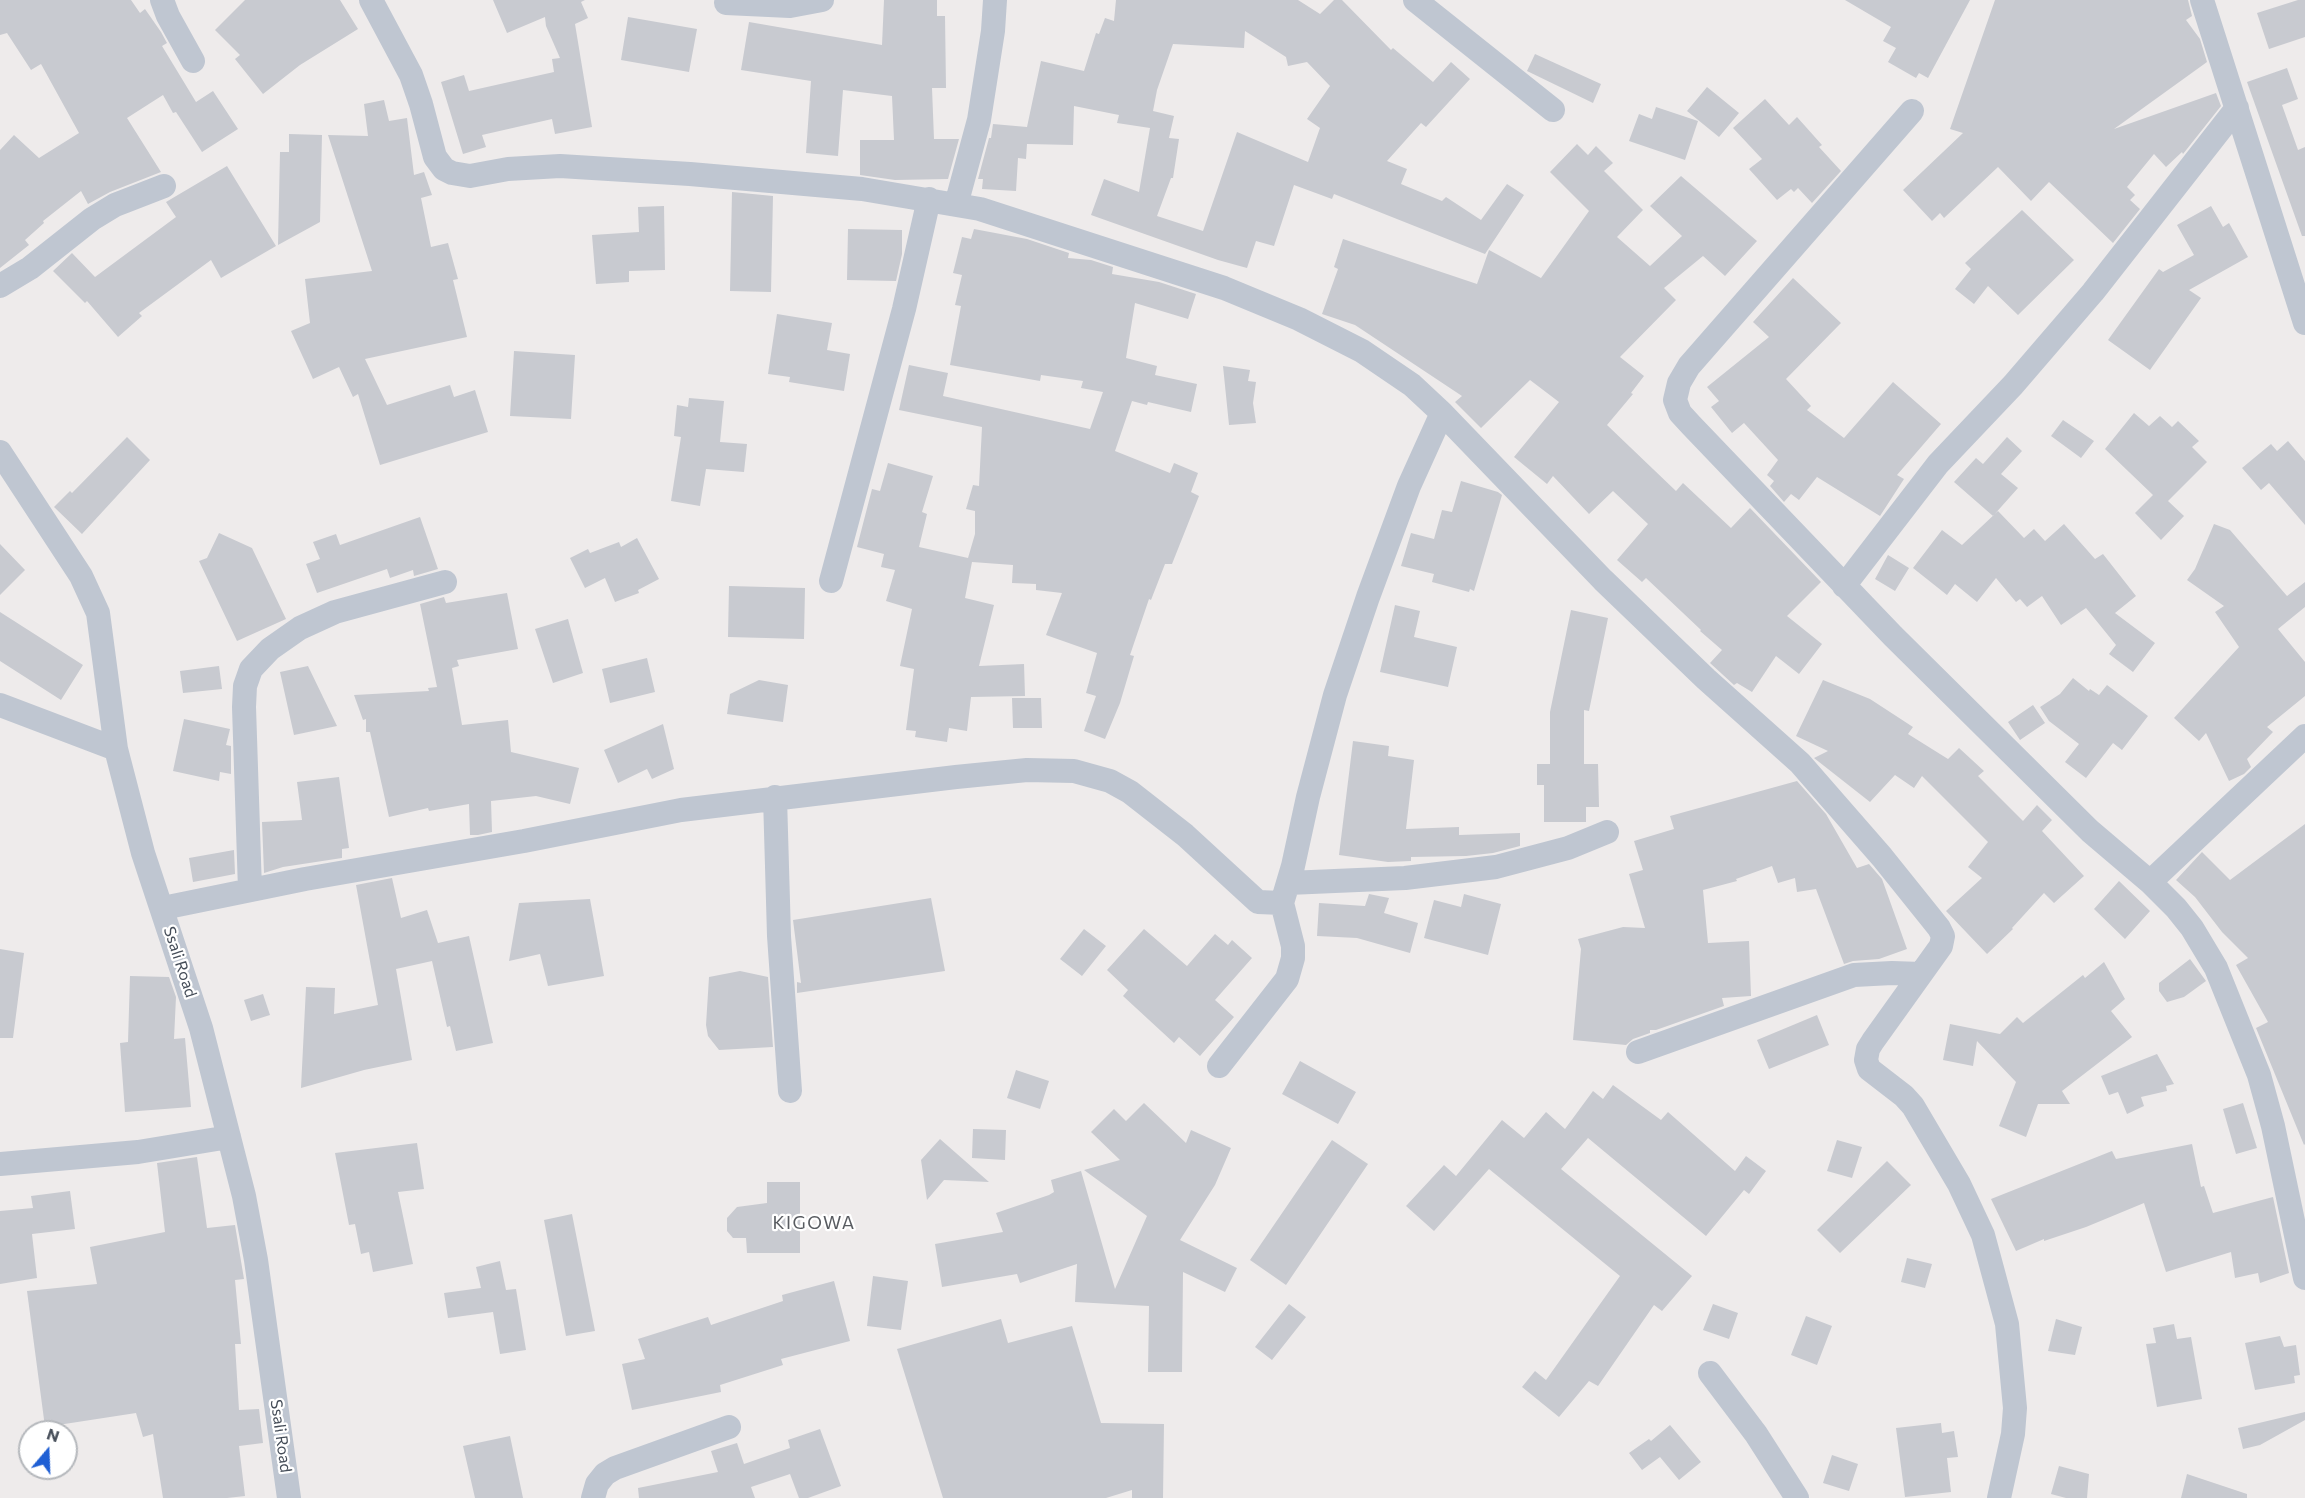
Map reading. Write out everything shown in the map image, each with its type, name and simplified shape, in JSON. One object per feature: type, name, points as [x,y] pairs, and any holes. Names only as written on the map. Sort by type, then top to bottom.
[{"type":"street","points":[[162,0],[168,16],[193,61]]},
{"type":"street","points":[[371,0],[411,75],[435,158],[444,169],[452,173],[470,176],[560,166],[690,174],[861,189],[929,199],[980,210],[1224,288],[1299,320],[1362,351],[1412,385],[1604,580],[1706,679],[1800,764],[1882,857],[1939,928],[1943,936],[1941,946],[1873,1041],[1868,1049],[1866,1060],[1869,1069],[1904,1096],[1913,1106],[1959,1184],[1983,1235],[2007,1324],[2015,1408],[2013,1434],[1999,1498]]},
{"type":"street","points":[[726,3],[790,6],[822,0]]},
{"type":"street","points":[[956,205],[983,99],[995,0]]},
{"type":"street","points":[[1415,0],[1554,110]]},
{"type":"street","points":[[2202,0],[2305,323]]},
{"type":"street","points":[[1844,586],[1914,492],[2013,385],[2093,292],[2237,108]]},
{"type":"street","points":[[1912,111],[1689,366],[1679,383],[1675,400],[1680,413],[1844,586],[2090,831],[2150,882],[2192,928],[2216,968],[2259,1075],[2305,1278]]},
{"type":"street","points":[[0,286],[30,268],[92,219],[115,205],[164,186]]},
{"type":"street","points":[[831,581],[904,309],[929,199]]},
{"type":"street","points":[[1219,1066],[1287,979],[1293,958],[1293,946],[1285,893],[1335,695],[1409,486],[1442,413]]},
{"type":"street","name":"Ssali Road","points":[[0,452],[81,576],[98,613],[116,750],[143,853],[201,1028],[244,1196],[256,1260],[290,1498]]},
{"type":"street","points":[[250,890],[244,707],[245,686],[251,669],[270,649],[300,628],[335,612],[446,582]]},
{"type":"street","points":[[0,705],[116,750]]},
{"type":"street","points":[[2150,882],[2305,736]]},
{"type":"street","points":[[162,908],[681,810],[775,797],[1027,770],[1074,771],[1110,781],[1130,792],[1164,817],[1258,902],[1285,893],[1496,867],[1568,848],[1607,832]]},
{"type":"street","points":[[775,797],[779,936],[790,1091]]},
{"type":"street","points":[[1638,1052],[1854,975],[1921,974]]},
{"type":"street","points":[[0,1164],[138,1152],[229,1137]]},
{"type":"street","points":[[1710,1373],[1756,1434],[1797,1498]]},
{"type":"street","points":[[593,1498],[597,1484],[605,1474],[615,1468],[729,1427]]},
{"type":"building","points":[[0,0],[131,0],[140,13],[145,9],[161,32],[167,43],[162,46],[196,102],[213,91],[238,129],[202,152],[176,112],[173,113],[163,95],[127,118],[161,172],[110,192],[88,204],[81,191],[43,221],[44,223],[25,240],[29,245],[0,268],[0,150],[14,135],[39,158],[79,133],[41,64],[31,70],[7,33],[0,35]]},
{"type":"building","points":[[245,0],[340,0],[358,29],[300,65],[263,94],[235,59],[240,55],[215,30]]},
{"type":"building","points":[[493,0],[585,0],[581,2],[588,18],[575,24],[592,127],[555,134],[552,119],[482,135],[486,147],[463,154],[441,82],[464,75],[469,91],[554,72],[552,59],[560,58],[546,26],[545,17],[507,33]]},
{"type":"building","points":[[884,0],[937,0],[937,16],[945,16],[946,88],[932,88],[934,139],[959,139],[948,179],[895,180],[860,175],[860,140],[894,140],[892,96],[843,90],[838,156],[806,153],[811,81],[741,70],[749,22],[882,45]]},
{"type":"building","points":[[1116,0],[1298,0],[1320,14],[1334,0],[1342,0],[1391,50],[1393,48],[1433,82],[1451,62],[1470,79],[1426,127],[1421,123],[1387,161],[1407,169],[1401,184],[1442,201],[1446,197],[1481,220],[1507,184],[1524,195],[1485,254],[1334,194],[1332,199],[1294,185],[1274,246],[1256,241],[1247,268],[1091,215],[1104,179],[1139,192],[1150,128],[1117,123],[1119,115],[1074,106],[1073,145],[1027,144],[1026,159],[1018,158],[1016,191],[982,189],[983,179],[978,179],[993,124],[1027,127],[1041,61],[1084,71],[1096,33],[1099,34],[1105,18],[1114,21]],"holes":[[[1245,31],[1286,57],[1288,66],[1307,62],[1330,86],[1307,119],[1320,128],[1308,162],[1237,132],[1203,231],[1157,216],[1171,178],[1173,178],[1179,139],[1169,138],[1174,116],[1153,111],[1157,90],[1173,44],[1244,48]]]},
{"type":"building","points":[[1845,0],[1970,0],[1928,78],[1919,73],[1916,78],[1888,62],[1896,48],[1883,41],[1891,27]]},
{"type":"building","points":[[1995,0],[2188,0],[2192,16],[2186,20],[2200,39],[2207,62],[2114,129],[2216,93],[2221,106],[2183,154],[2182,152],[2166,167],[2154,154],[2127,187],[2135,195],[2130,200],[2140,209],[2113,243],[2049,182],[2031,201],[1998,167],[1944,218],[1940,213],[1932,221],[1903,190],[1963,133],[1950,129]]},
{"type":"building","points":[[2298,0],[2305,0],[2305,37],[2269,49],[2257,13]]},
{"type":"building","points":[[628,17],[697,29],[689,72],[621,60]]},
{"type":"building","points":[[1535,54],[1601,84],[1593,103],[1527,71]]},
{"type":"building","points":[[2287,68],[2298,99],[2282,105],[2298,150],[2305,147],[2305,236],[2302,236],[2247,82]]},
{"type":"building","points":[[1707,87],[1739,113],[1719,137],[1687,111]]},
{"type":"building","points":[[1765,99],[1789,125],[1797,117],[1822,145],[1819,147],[1841,171],[1812,203],[1798,188],[1794,192],[1791,189],[1777,200],[1749,169],[1762,159],[1733,128]]},
{"type":"building","points":[[384,100],[389,121],[407,118],[414,175],[424,172],[432,195],[421,198],[431,247],[448,243],[458,279],[453,280],[467,337],[365,359],[387,405],[450,385],[454,397],[475,390],[488,432],[380,465],[358,394],[353,397],[339,367],[313,379],[291,331],[310,323],[305,279],[372,271],[328,135],[368,136],[364,104]]},
{"type":"building","points":[[1656,107],[1698,121],[1685,160],[1629,141],[1639,114],[1652,119]]},
{"type":"building","points":[[289,134],[322,135],[320,222],[278,245],[280,152],[289,152]]},
{"type":"building","points":[[1577,144],[1588,155],[1596,146],[1613,163],[1604,171],[1643,210],[1617,237],[1650,266],[1682,236],[1650,206],[1681,176],[1757,241],[1725,276],[1703,256],[1664,288],[1676,300],[1620,357],[1644,376],[1631,393],[1633,394],[1607,425],[1676,491],[1683,483],[1731,528],[1750,508],[1821,582],[1787,616],[1822,644],[1799,674],[1776,656],[1752,692],[1737,683],[1734,685],[1710,663],[1722,650],[1646,578],[1642,582],[1617,560],[1648,524],[1613,491],[1589,514],[1553,476],[1547,484],[1514,457],[1559,402],[1530,380],[1481,428],[1455,402],[1462,396],[1355,325],[1322,314],[1338,269],[1334,267],[1343,239],[1477,284],[1489,250],[1541,278],[1589,211],[1550,172]]},
{"type":"building","points":[[227,166],[276,246],[221,278],[211,260],[139,313],[142,316],[118,337],[87,301],[85,303],[53,271],[72,253],[95,277],[176,217],[166,202]]},
{"type":"building","points":[[732,192],[773,196],[771,292],[730,291]]},
{"type":"building","points":[[664,206],[665,270],[629,271],[629,282],[596,284],[592,235],[639,232],[638,207]]},
{"type":"building","points":[[2211,206],[2223,227],[2229,223],[2248,257],[2189,290],[2201,298],[2150,370],[2108,340],[2159,269],[2163,272],[2194,255],[2177,225]]},
{"type":"building","points":[[2022,210],[2074,260],[2018,315],[1988,286],[1974,304],[1955,289],[1971,269],[1965,263]]},
{"type":"building","points":[[848,229],[902,230],[902,254],[896,281],[847,280]]},
{"type":"building","points":[[974,229],[1027,239],[1069,253],[1068,258],[1091,260],[1113,267],[1112,274],[1159,282],[1196,294],[1188,319],[1135,303],[1126,358],[1157,366],[1155,375],[1197,384],[1191,412],[1148,402],[1147,405],[1132,401],[1115,451],[1170,473],[1174,463],[1198,473],[1191,492],[1199,496],[1172,564],[1165,564],[1151,600],[1149,599],[1130,655],[1134,656],[1120,703],[1105,739],[1084,731],[1096,696],[1086,693],[1097,653],[1046,635],[1062,593],[1036,590],[1036,584],[1012,583],[1013,565],[972,562],[965,598],[994,605],[979,666],[1024,664],[1025,696],[971,697],[967,731],[949,728],[947,742],[915,737],[916,731],[906,730],[914,669],[900,666],[912,609],[886,601],[895,570],[881,567],[884,554],[857,547],[872,489],[880,491],[888,463],[933,476],[922,512],[927,514],[919,547],[968,558],[975,534],[975,511],[966,509],[973,485],[979,486],[982,427],[899,410],[909,365],[948,373],[943,396],[1090,429],[1103,392],[1081,388],[1083,381],[1041,375],[1040,381],[950,365],[961,306],[955,305],[962,275],[953,273],[962,237],[971,239]]},
{"type":"building","points":[[1793,278],[1841,323],[1786,379],[1811,406],[1807,410],[1844,438],[1893,382],[1941,424],[1897,475],[1904,479],[1880,516],[1817,477],[1799,500],[1791,494],[1784,502],[1770,486],[1774,481],[1767,475],[1778,460],[1744,423],[1732,433],[1711,407],[1719,401],[1707,387],[1769,337],[1753,322]]},
{"type":"building","points":[[777,314],[832,323],[827,350],[850,354],[844,391],[789,382],[790,377],[768,374]]},
{"type":"building","points":[[514,351],[575,355],[571,419],[510,416]]},
{"type":"building","points":[[1223,366],[1250,370],[1248,381],[1256,382],[1253,403],[1256,423],[1229,425]]},
{"type":"building","points":[[689,398],[724,401],[720,442],[747,444],[744,472],[706,469],[700,506],[671,501],[681,437],[674,436],[677,405],[688,407]]},
{"type":"building","points":[[2134,413],[2149,426],[2160,416],[2172,427],[2178,421],[2199,441],[2192,447],[2207,462],[2168,501],[2184,516],[2161,540],[2135,513],[2153,495],[2105,449]]},
{"type":"building","points":[[2063,420],[2094,441],[2081,458],[2051,436]]},
{"type":"building","points":[[127,437],[150,460],[82,534],[54,507],[70,491],[72,493]]},
{"type":"building","points":[[2007,437],[2022,451],[2001,474],[2018,488],[1993,516],[1954,482],[1976,458],[1983,464]]},
{"type":"building","points":[[2288,441],[2305,461],[2305,525],[2269,483],[2261,490],[2242,468],[2271,444],[2277,451]]},
{"type":"building","points":[[1461,481],[1502,495],[1474,591],[1470,589],[1469,592],[1432,582],[1434,574],[1401,566],[1411,533],[1434,539],[1442,510],[1452,512]]},
{"type":"building","points":[[1998,511],[2024,538],[2034,529],[2045,541],[2064,524],[2095,559],[2103,554],[2136,596],[2115,613],[2155,643],[2133,672],[2109,654],[2116,645],[2086,608],[2061,625],[2042,596],[2027,607],[2020,599],[2016,602],[1996,578],[1977,602],[1955,584],[1947,595],[1913,568],[1942,530],[1962,545]]},
{"type":"building","points":[[420,517],[438,569],[414,576],[413,570],[390,578],[387,569],[317,593],[306,564],[320,559],[313,542],[336,534],[340,545]]},
{"type":"building","points":[[2214,524],[2230,530],[2287,596],[2305,582],[2305,607],[2278,629],[2305,662],[2305,696],[2267,727],[2273,732],[2247,759],[2251,767],[2244,774],[2229,781],[2206,733],[2199,741],[2174,718],[2239,647],[2215,612],[2224,606],[2187,580],[2195,569]]},
{"type":"building","points":[[219,533],[252,548],[286,619],[237,641],[199,561],[207,558]]},
{"type":"building","points":[[637,538],[659,579],[638,590],[639,593],[615,602],[605,578],[585,588],[570,558],[588,549],[590,553],[619,542],[621,547]]},
{"type":"building","points":[[0,544],[25,570],[0,595]]},
{"type":"building","points":[[1888,555],[1909,568],[1895,591],[1875,579]]},
{"type":"building","points":[[729,586],[805,588],[804,639],[728,637]]},
{"type":"building","points":[[507,593],[518,649],[457,660],[459,666],[452,668],[462,725],[508,720],[511,752],[579,768],[570,804],[536,796],[491,801],[492,832],[478,835],[470,835],[469,804],[429,811],[428,808],[389,817],[370,732],[366,732],[366,719],[363,720],[354,695],[429,691],[428,688],[437,687],[420,604],[444,597],[446,603]]},
{"type":"building","points":[[1395,605],[1420,611],[1414,637],[1457,647],[1448,687],[1380,672]]},
{"type":"building","points":[[1571,610],[1608,618],[1589,711],[1584,710],[1584,764],[1598,764],[1599,807],[1586,807],[1586,822],[1544,822],[1544,785],[1537,785],[1537,764],[1550,764],[1550,712]]},
{"type":"building","points":[[0,612],[83,665],[61,700],[0,661]]},
{"type":"building","points":[[568,619],[583,673],[553,683],[535,629]]},
{"type":"building","points":[[647,658],[655,692],[610,703],[602,669]]},
{"type":"building","points":[[219,666],[222,689],[183,693],[180,671]]},
{"type":"building","points":[[308,666],[337,726],[294,735],[280,672]]},
{"type":"building","points":[[2073,678],[2089,691],[2090,689],[2099,695],[2107,685],[2148,716],[2122,750],[2113,743],[2086,778],[2065,762],[2079,744],[2049,721],[2040,707],[2060,694]]},
{"type":"building","points":[[759,680],[788,685],[783,722],[727,714],[730,694]]},
{"type":"building","points":[[1823,680],[1870,699],[1913,727],[1908,734],[1948,759],[1959,748],[1984,771],[1978,776],[2023,821],[2037,805],[2052,820],[2042,831],[2084,876],[2054,903],[2044,893],[2013,929],[1987,954],[1946,911],[1982,878],[1968,867],[1988,842],[1922,776],[1914,788],[1895,775],[1870,802],[1814,758],[1828,751],[1796,736]]},
{"type":"building","points":[[1012,698],[1041,698],[1042,728],[1013,728]]},
{"type":"building","points":[[2033,705],[2045,723],[2020,740],[2008,722]]},
{"type":"building","points":[[184,719],[230,729],[226,745],[231,746],[231,774],[220,772],[219,781],[173,771]]},
{"type":"building","points":[[663,724],[674,769],[652,779],[647,769],[618,783],[604,750]]},
{"type":"building","points":[[1353,741],[1389,746],[1388,756],[1414,760],[1406,829],[1459,827],[1459,835],[1520,833],[1520,846],[1493,853],[1466,856],[1411,857],[1411,861],[1388,862],[1339,855]]},
{"type":"building","points":[[339,777],[349,848],[342,849],[342,858],[283,867],[264,873],[262,822],[302,820],[297,782]]},
{"type":"building","points":[[1797,781],[1826,814],[1857,868],[1869,864],[1882,879],[1907,949],[1879,959],[1844,964],[1816,889],[1797,892],[1795,878],[1778,883],[1772,866],[1736,879],[1737,881],[1703,890],[1708,943],[1749,941],[1751,996],[1722,998],[1724,1006],[1656,1030],[1650,1030],[1650,1033],[1633,1039],[1626,1045],[1573,1040],[1581,949],[1578,939],[1623,927],[1645,928],[1629,874],[1643,870],[1634,841],[1674,829],[1670,816]]},
{"type":"building","points":[[2305,824],[2304,1145],[2256,1028],[2268,1022],[2236,965],[2248,958],[2222,932],[2195,897],[2176,880],[2202,852],[2230,880]]},
{"type":"building","points":[[234,850],[235,874],[193,882],[189,858]]},
{"type":"building","points":[[392,878],[401,918],[427,910],[438,943],[469,936],[493,1043],[456,1051],[450,1026],[447,1027],[432,961],[396,969],[412,1060],[364,1070],[301,1088],[306,987],[335,988],[334,1014],[378,1005],[356,885]]},
{"type":"building","points":[[2119,881],[2150,911],[2125,939],[2094,909]]},
{"type":"building","points":[[1369,894],[1389,898],[1384,913],[1418,923],[1410,953],[1357,938],[1317,936],[1319,903],[1365,906]]},
{"type":"building","points":[[1464,894],[1501,904],[1488,955],[1424,938],[1434,900],[1461,907]]},
{"type":"building","points":[[931,898],[945,971],[797,993],[797,982],[801,983],[793,920]]},
{"type":"building","points":[[590,899],[604,976],[548,986],[540,954],[509,961],[519,903]]},
{"type":"building","points":[[1084,929],[1106,946],[1082,976],[1060,959]]},
{"type":"building","points":[[1144,929],[1187,966],[1215,934],[1228,945],[1232,940],[1252,958],[1215,1000],[1234,1017],[1200,1056],[1179,1037],[1174,1043],[1123,996],[1128,990],[1107,970]]},
{"type":"building","points":[[0,949],[24,953],[13,1038],[0,1038]]},
{"type":"building","points":[[2190,959],[2206,981],[2184,997],[2167,1002],[2159,991],[2159,983]]},
{"type":"building","points":[[2104,962],[2125,999],[2111,1011],[2132,1037],[2062,1091],[2070,1104],[2038,1104],[2026,1137],[1999,1126],[2016,1082],[1977,1041],[1973,1066],[1943,1060],[1950,1024],[2000,1034],[2017,1017],[2023,1023],[2083,975],[2085,978]]},
{"type":"building","points":[[740,971],[768,977],[773,1047],[719,1050],[708,1036],[706,1025],[709,977]]},
{"type":"building","points":[[130,976],[169,977],[176,997],[174,1039],[185,1038],[191,1107],[125,1112],[120,1043],[128,1042]]},
{"type":"building","points":[[263,994],[270,1015],[251,1021],[244,1000]]},
{"type":"building","points":[[1817,1015],[1829,1045],[1769,1069],[1757,1040]]},
{"type":"building","points":[[2157,1054],[2174,1084],[2166,1086],[2167,1091],[2141,1097],[2144,1106],[2127,1114],[2118,1092],[2109,1095],[2101,1076]]},
{"type":"building","points":[[1300,1061],[1356,1092],[1338,1124],[1282,1094]]},
{"type":"building","points":[[1016,1070],[1049,1081],[1040,1109],[1007,1098]]},
{"type":"building","points":[[1613,1085],[1661,1120],[1668,1112],[1735,1171],[1746,1156],[1766,1171],[1749,1194],[1744,1190],[1706,1236],[1588,1138],[1561,1169],[1692,1276],[1662,1311],[1654,1305],[1598,1386],[1589,1381],[1559,1417],[1522,1387],[1535,1371],[1546,1380],[1620,1276],[1489,1169],[1434,1231],[1406,1206],[1444,1165],[1456,1176],[1502,1120],[1524,1138],[1546,1112],[1565,1129],[1593,1091],[1603,1099]]},
{"type":"building","points":[[1144,1103],[1186,1143],[1191,1130],[1231,1148],[1215,1185],[1180,1240],[1237,1268],[1225,1292],[1183,1272],[1182,1372],[1148,1372],[1149,1306],[1075,1302],[1077,1264],[1020,1283],[1017,1274],[942,1287],[935,1244],[1003,1232],[996,1213],[1049,1195],[1054,1192],[1051,1180],[1081,1171],[1115,1289],[1147,1216],[1084,1170],[1120,1160],[1091,1132],[1114,1109],[1126,1121]]},
{"type":"building","points":[[2243,1103],[2257,1148],[2236,1154],[2223,1109]]},
{"type":"building","points":[[973,1129],[1006,1130],[1005,1160],[972,1158]]},
{"type":"building","points":[[940,1139],[989,1182],[944,1180],[927,1200],[921,1160]]},
{"type":"building","points":[[1332,1140],[1368,1164],[1286,1285],[1250,1260]]},
{"type":"building","points":[[1837,1140],[1862,1147],[1852,1178],[1827,1171]]},
{"type":"building","points":[[417,1143],[424,1189],[398,1192],[413,1264],[373,1272],[369,1252],[361,1254],[355,1224],[349,1225],[335,1153]]},
{"type":"building","points":[[2192,1144],[2201,1187],[2204,1186],[2213,1213],[2273,1197],[2289,1273],[2260,1283],[2258,1273],[2235,1278],[2231,1252],[2166,1272],[2144,1203],[2086,1227],[2044,1241],[2044,1239],[2016,1251],[1991,1199],[2112,1151],[2116,1159]]},
{"type":"building","points":[[197,1157],[207,1228],[235,1225],[244,1279],[235,1280],[241,1344],[235,1344],[239,1410],[259,1409],[263,1443],[239,1446],[245,1496],[163,1498],[153,1434],[143,1437],[136,1413],[78,1422],[78,1420],[44,1420],[27,1291],[97,1284],[90,1247],[165,1232],[157,1163]]},
{"type":"building","points":[[1887,1161],[1911,1185],[1840,1253],[1817,1230]]},
{"type":"building","points":[[767,1182],[800,1182],[800,1253],[747,1253],[746,1238],[733,1238],[727,1231],[727,1218],[737,1207],[767,1203]]},
{"type":"building","points":[[70,1191],[75,1229],[32,1234],[37,1278],[0,1284],[0,1211],[33,1208],[31,1196]]},
{"type":"building","points":[[572,1214],[595,1331],[566,1336],[544,1220]]},
{"type":"building","points":[[1907,1258],[1932,1264],[1925,1288],[1901,1282]]},
{"type":"building","points":[[500,1261],[506,1290],[516,1289],[526,1350],[500,1354],[493,1312],[448,1318],[444,1293],[481,1288],[476,1267]]},
{"type":"building","points":[[873,1276],[908,1281],[901,1330],[867,1326]]},
{"type":"building","points":[[834,1281],[850,1341],[781,1359],[783,1365],[720,1385],[721,1392],[632,1410],[622,1364],[645,1359],[638,1339],[708,1317],[711,1325],[783,1301],[782,1295]]},
{"type":"building","points":[[1289,1304],[1306,1317],[1272,1360],[1255,1347]]},
{"type":"building","points":[[1713,1304],[1738,1313],[1729,1339],[1703,1330]]},
{"type":"building","points":[[1806,1316],[1832,1326],[1817,1365],[1791,1355]]},
{"type":"building","points":[[1001,1319],[1008,1343],[1072,1326],[1101,1423],[1164,1424],[1163,1498],[1132,1498],[1132,1490],[1106,1498],[943,1498],[897,1349]]},
{"type":"building","points":[[2056,1319],[2082,1327],[2075,1355],[2048,1351]]},
{"type":"building","points":[[2174,1324],[2177,1339],[2191,1337],[2202,1399],[2157,1407],[2146,1344],[2156,1343],[2153,1328]]},
{"type":"building","points":[[2280,1336],[2284,1347],[2296,1345],[2300,1375],[2294,1376],[2295,1383],[2255,1390],[2245,1343]]},
{"type":"building","points":[[2305,1412],[2305,1420],[2260,1445],[2243,1449],[2238,1428]]},
{"type":"building","points":[[1941,1423],[1942,1433],[1954,1431],[1958,1457],[1947,1458],[1951,1492],[1905,1497],[1896,1428]]},
{"type":"building","points":[[1670,1425],[1701,1462],[1679,1480],[1660,1457],[1642,1470],[1629,1453],[1649,1439],[1651,1441]]},
{"type":"building","points":[[820,1429],[841,1486],[808,1498],[799,1498],[790,1474],[751,1487],[755,1498],[639,1498],[638,1488],[718,1472],[711,1451],[737,1443],[744,1464],[790,1448],[788,1440]]},
{"type":"building","points":[[510,1436],[523,1498],[475,1498],[463,1446]]},
{"type":"building","points":[[1832,1455],[1858,1464],[1849,1491],[1823,1483]]},
{"type":"building","points":[[2059,1466],[2089,1474],[2087,1498],[2066,1498],[2051,1494]]},
{"type":"building","points":[[2187,1474],[2247,1494],[2247,1498],[2181,1498]]},
{"type":"district","name":"KIGOWA","points":[[814,1223]]}]
